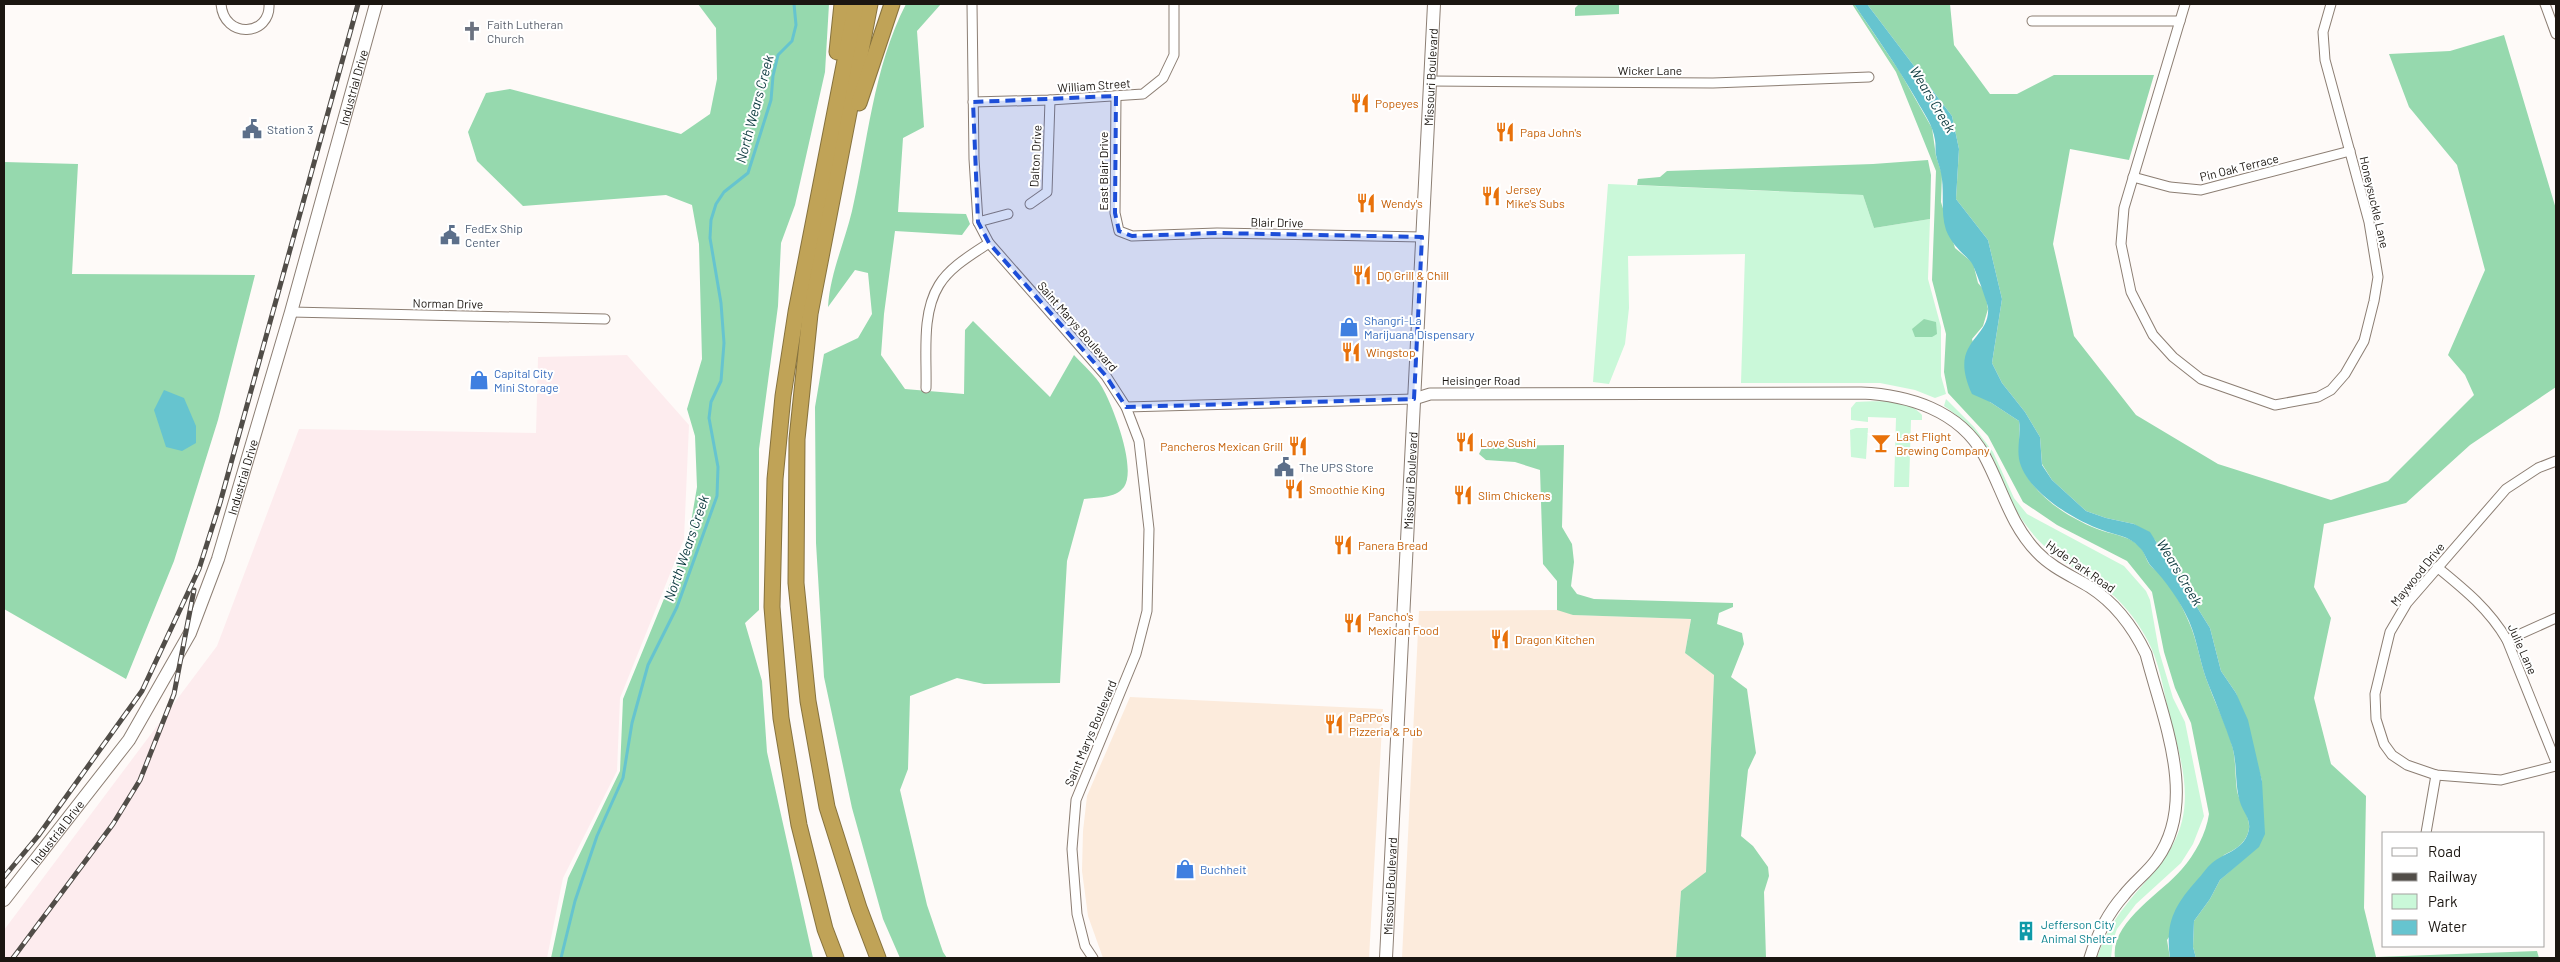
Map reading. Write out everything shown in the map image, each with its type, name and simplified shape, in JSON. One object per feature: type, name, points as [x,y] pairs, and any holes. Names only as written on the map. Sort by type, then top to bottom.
[{"type":"highway","points":[[827,153],[842,4]]},
{"type":"highway","points":[[836,958],[825,929],[799,825],[781,718],[772,607],[775,479],[783,396],[856,4]]},
{"type":"highway","points":[[870,4],[810,314],[797,439],[796,583],[808,701],[827,807],[859,908],[878,958]]},
{"type":"highway","points":[[835,178],[892,4]]},
{"type":"main road","name":"Industrial Drive","points":[[4,900],[129,740],[190,632],[218,559],[291,312],[376,4]]},
{"type":"main road","name":"Missouri Boulevard","points":[[1386,958],[1434,4]]},
{"type":"street","points":[[221,4],[224,18],[236,28],[243,30],[258,26],[264,22],[268,15],[269,4]]},
{"type":"street","name":"Saint Marys Boulevard","points":[[972,4],[973,102],[978,222],[989,243],[1106,376],[1126,407],[1139,441],[1148,520],[1148,611],[1136,654],[1076,800],[1072,849],[1077,914],[1085,946],[1092,958]]},
{"type":"street","name":"William Street","points":[[973,102],[1050,100],[1143,94],[1164,78],[1174,55],[1174,4]]},
{"type":"street","name":"Honeysuckle Lane","points":[[2185,4],[2124,208],[2121,244],[2131,292],[2153,335],[2174,357],[2201,379],[2275,405],[2318,397],[2331,390],[2346,374],[2364,341],[2378,277],[2369,222],[2325,60],[2323,32],[2331,4]]},
{"type":"street","points":[[2545,4],[2556,34]]},
{"type":"street","points":[[2032,21],[2180,21]]},
{"type":"street","name":"Wicker Lane","points":[[1430,82],[1713,83],[1869,77]]},
{"type":"street","name":"East Blair Drive","points":[[1116,96],[1115,213],[1120,231],[1132,236]]},
{"type":"street","name":"Dalton Drive","points":[[1030,204],[1047,192],[1050,100]]},
{"type":"street","name":"Pin Oak Terrace","points":[[2133,177],[2170,187],[2201,190],[2350,151]]},
{"type":"street","points":[[978,222],[1008,214]]},
{"type":"street","name":"Blair Drive","points":[[1132,236],[1216,233],[1422,237]]},
{"type":"street","points":[[926,388],[928,323],[933,296],[940,284],[959,263],[989,243]]},
{"type":"street","name":"Norman Drive","points":[[291,312],[605,319]]},
{"type":"street","name":"Heisinger Road","points":[[1126,407],[1414,399],[1430,394],[1838,393]]},
{"type":"street","name":"Hyde Park Road","points":[[1838,393],[1882,394],[1905,397],[1937,410],[1956,423],[1983,454],[2011,516],[2025,537],[2049,563],[2090,587],[2118,610],[2134,632],[2146,654],[2176,770],[2176,812],[2166,845],[2156,860],[2123,896],[2106,919],[2090,958]]},
{"type":"street","name":"Maywood Drive","points":[[2556,461],[2538,468],[2506,489],[2407,603],[2390,632],[2376,694],[2376,719],[2384,744],[2392,755],[2407,765],[2436,774],[2501,780],[2556,766]]},
{"type":"street","name":"Julie Lane","points":[[2437,567],[2480,602],[2496,621],[2507,640],[2556,762]]},
{"type":"street","points":[[2507,640],[2556,618]]},
{"type":"street","points":[[2426,832],[2436,774]]},
{"type":"highlighted area","points":[[1116,96],[1115,213],[1119,231],[1132,236],[1217,233],[1422,237],[1414,399],[1126,407],[1106,376],[989,243],[978,222],[973,102]]},
{"type":"shaded area","points":[[627,355],[689,425],[684,539],[620,698],[617,771],[563,878],[547,958],[4,958],[4,930],[217,646],[299,429],[536,433],[538,357]]},
{"type":"shaded area","points":[[1561,610],[1574,615],[1691,619],[1685,653],[1714,675],[1706,873],[1681,891],[1676,958],[1402,958],[1419,611]]},
{"type":"shaded area","points":[[1130,697],[1383,709],[1369,958],[1103,958],[1088,916],[1082,871],[1083,831],[1087,796]]},
{"type":"green space","points":[[698,4],[829,4],[825,72],[795,205],[781,243],[778,306],[759,449],[759,610],[745,623],[762,681],[767,752],[813,958],[551,958],[568,878],[620,771],[623,699],[688,540],[697,487],[695,436],[687,409],[702,359],[699,244],[692,205],[666,195],[523,206],[477,161],[468,132],[486,93],[510,89],[681,134],[710,114],[717,79],[716,28]]},
{"type":"green space","points":[[906,4],[941,4],[917,31],[924,127],[903,138],[898,212],[966,214],[970,224],[962,235],[895,231],[884,314],[881,355],[905,389],[964,394],[965,330],[973,321],[1050,397],[1074,355],[1096,378],[1107,396],[1122,437],[1128,466],[1124,487],[1116,494],[1084,499],[1067,561],[1060,683],[984,684],[957,678],[910,696],[908,769],[900,790],[927,905],[943,952],[947,958],[900,958],[883,919],[852,808],[824,677],[816,543],[815,407],[824,354],[858,338],[872,314],[868,273],[855,270],[828,307],[829,295],[834,271],[852,211],[879,79],[895,28]]},
{"type":"green space","points":[[1579,4],[1619,4],[1619,14],[1575,16],[1575,8]]},
{"type":"green space","points":[[1852,4],[1854,4],[1900,72],[1932,128],[1936,156],[1942,174],[1941,202],[1955,248],[1973,263],[1978,283],[1985,291],[1988,309],[1983,326],[1972,339],[1990,402],[2019,421],[2020,454],[2025,473],[2040,492],[2059,509],[2092,527],[2128,539],[2141,548],[2151,566],[2169,585],[2183,609],[2194,636],[2206,678],[2231,741],[2237,791],[2248,817],[2248,833],[2241,844],[2224,855],[2167,940],[2170,958],[2115,958],[2116,945],[2121,932],[2139,909],[2187,863],[2203,836],[2209,814],[2191,723],[2175,688],[2164,652],[2152,592],[2127,561],[2057,525],[2023,502],[1988,436],[1948,393],[1944,372],[1946,334],[1932,280],[1936,171],[1896,72]]},
{"type":"green space","points":[[1867,4],[1950,4],[1954,45],[1990,94],[2017,94],[2054,75],[2154,75],[2129,160],[2070,149],[2053,244],[2074,336],[2136,415],[2218,464],[2331,500],[2388,481],[2474,395],[2465,375],[2448,355],[2485,270],[2457,165],[2409,107],[2389,54],[2450,51],[2504,35],[2556,209],[2556,387],[2470,445],[2406,503],[2324,524],[2314,587],[2331,618],[2314,698],[2331,764],[2366,796],[2364,908],[2376,957],[2537,951],[2539,958],[2196,958],[2193,947],[2194,921],[2210,899],[2220,880],[2238,864],[2262,801],[2262,781],[2236,693],[2221,671],[2210,628],[2155,540],[2134,524],[2106,518],[2086,511],[2052,480],[2042,464],[2040,437],[2025,412],[2002,383],[1992,363],[2002,299],[1988,240],[1956,199],[1959,149],[1952,116]]},
{"type":"green space","points":[[1928,160],[1931,175],[1930,219],[1874,228],[1863,195],[1637,185],[1638,179],[1660,177],[1667,171],[1873,164]]},
{"type":"green space","points":[[4,162],[78,164],[72,274],[255,275],[218,420],[174,561],[126,679],[4,609]]},
{"type":"green space","points":[[1608,184],[1863,195],[1874,228],[1930,219],[1928,279],[1941,327],[1941,376],[1946,394],[1935,398],[1915,390],[1880,383],[1741,383],[1745,254],[1628,256],[1629,308],[1625,344],[1609,384],[1593,382]]},
{"type":"green space","points":[[1924,319],[1936,322],[1937,334],[1932,337],[1915,337],[1912,329]]},
{"type":"green space","points":[[1946,399],[1974,427],[1993,452],[2014,498],[2027,514],[2124,566],[2146,591],[2150,600],[2159,651],[2173,698],[2185,722],[2204,816],[2193,844],[2181,863],[2136,904],[2117,929],[2113,940],[2111,958],[2097,958],[2105,937],[2121,911],[2166,856],[2178,834],[2182,821],[2185,793],[2182,765],[2158,666],[2145,635],[2124,606],[2102,587],[2057,557],[2036,538],[2015,508],[1989,451],[1969,426],[1944,406]]},
{"type":"green space","points":[[1882,401],[1900,403],[1916,410],[1922,415],[1922,420],[1911,420],[1909,487],[1894,487],[1896,418],[1868,417],[1868,422],[1851,420],[1851,408],[1856,402]]},
{"type":"green space","points":[[1868,428],[1866,459],[1851,457],[1850,430]]},
{"type":"green space","points":[[1564,445],[1562,527],[1572,544],[1574,562],[1571,586],[1577,594],[1594,599],[1733,603],[1733,607],[1719,613],[1717,624],[1742,633],[1744,644],[1731,677],[1747,689],[1756,753],[1748,770],[1741,836],[1753,846],[1768,867],[1769,876],[1764,892],[1766,958],[1676,958],[1681,891],[1706,872],[1714,675],[1685,653],[1691,619],[1573,615],[1557,610],[1557,581],[1543,564],[1540,470],[1515,462],[1486,460],[1479,454],[1483,446]]},
{"type":"water","name":"Wears Creek","points":[[1854,4],[1867,4],[1952,116],[1959,149],[1956,199],[1988,240],[2002,299],[1992,363],[2002,383],[2025,412],[2040,437],[2042,465],[2052,480],[2086,511],[2106,518],[2134,524],[2150,532],[2210,628],[2221,671],[2236,693],[2248,720],[2262,781],[2265,834],[2259,847],[2220,880],[2210,899],[2194,921],[2193,947],[2196,958],[2170,958],[2169,935],[2173,916],[2182,898],[2208,867],[2233,851],[2246,839],[2249,825],[2239,798],[2232,746],[2206,678],[2192,629],[2181,606],[2162,578],[2151,566],[2143,551],[2127,538],[2102,530],[2065,512],[2041,493],[2023,471],[2019,459],[2019,421],[1990,402],[1972,394],[1964,362],[1967,351],[1987,318],[1988,307],[1973,265],[1954,244],[1946,230],[1943,216],[1941,171],[1936,155],[1934,134],[1930,124],[1886,51]]},
{"type":"water","points":[[164,390],[184,398],[196,426],[196,443],[182,451],[166,447],[154,410]]},
{"type":"waterway","name":"North Wears Creek","points":[[561,958],[575,901],[597,836],[623,778],[632,723],[648,665],[677,607],[717,496],[718,467],[709,418],[711,402],[721,381],[724,343],[721,303],[710,238],[711,220],[716,204],[724,192],[748,173],[771,100],[773,76],[778,55],[792,41],[796,25],[794,4]]},
{"type":"railway","points":[[4,877],[38,836],[142,691],[199,569],[220,503],[358,4]]},
{"type":"railway","points":[[13,958],[113,824],[140,780],[174,694],[194,590]]},
{"type":"place","name":"Faith Lutheran Church","points":[[472,31]]},
{"type":"place","name":"Popeyes","points":[[1360,103]]},
{"type":"place","name":"Station 3","points":[[252,129]]},
{"type":"place","name":"Papa John's","points":[[1505,132]]},
{"type":"place","name":"Jersey Mike's Subs","points":[[1491,196]]},
{"type":"place","name":"Wendy's","points":[[1366,203]]},
{"type":"place","name":"FedEx Ship Center","points":[[450,235]]},
{"type":"place","name":"DQ Grill & Chill","points":[[1362,275]]},
{"type":"place","name":"Shangri-La Marijuana Dispensary","points":[[1349,327]]},
{"type":"place","name":"Wingstop","points":[[1351,352]]},
{"type":"place","name":"Capital City Mini Storage","points":[[479,380]]},
{"type":"place","name":"Love Sushi","points":[[1465,442]]},
{"type":"place","name":"Last Flight Brewing Company","points":[[1881,443]]},
{"type":"place","name":"Pancheros Mexican Grill","points":[[1298,446]]},
{"type":"place","name":"The UPS Store","points":[[1284,467]]},
{"type":"place","name":"Smoothie King","points":[[1294,489]]},
{"type":"place","name":"Slim Chickens","points":[[1463,495]]},
{"type":"place","name":"Panera Bread","points":[[1343,545]]},
{"type":"place","name":"Pancho's Mexican Food","points":[[1353,623]]},
{"type":"place","name":"Dragon Kitchen","points":[[1500,639]]},
{"type":"place","name":"PaPPo's Pizzeria & Pub","points":[[1334,724]]},
{"type":"place","name":"Buchheit","points":[[1185,869]]},
{"type":"place","name":"Jefferson City Animal Shelter","points":[[2026,931]]}]
